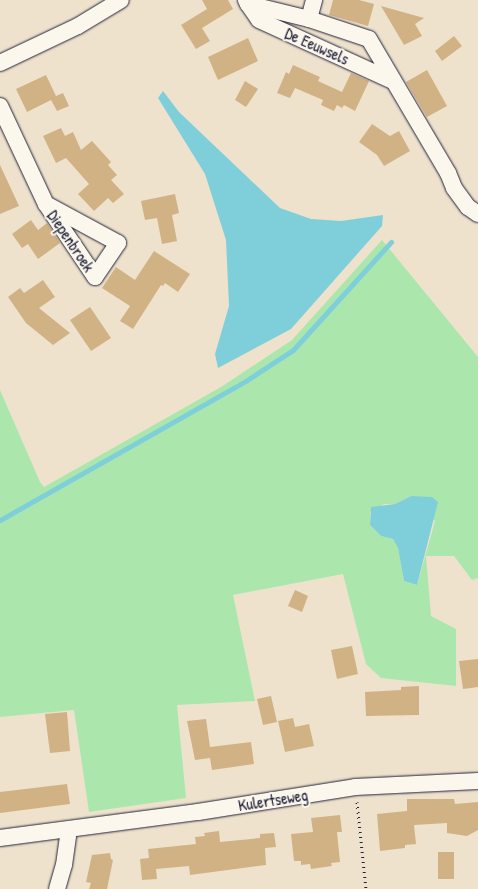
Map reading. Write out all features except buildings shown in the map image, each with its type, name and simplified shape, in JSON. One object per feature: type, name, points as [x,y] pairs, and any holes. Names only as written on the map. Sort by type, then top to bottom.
[{"type":"street","points":[[0,63],[78,26],[121,0]]},
{"type":"street","name":"De Eeuwsels","points":[[309,19],[314,0]]},
{"type":"street","name":"De Eeuwsels","points":[[247,2],[309,19],[369,39],[448,173],[454,188],[468,207],[478,214]]},
{"type":"street","name":"De Eeuwsels","points":[[247,2],[259,20],[393,80]]},
{"type":"street","name":"Diepenbroek","points":[[0,106],[46,204],[95,277],[118,243],[46,204]]},
{"type":"street","name":"Kulertseweg","points":[[0,838],[198,812],[355,786],[478,781]]},
{"type":"street","points":[[57,889],[64,865],[69,829]]},
{"type":"path","points":[[355,786],[366,889]]},
{"type":"green space","points":[[382,240],[478,357],[478,578],[472,580],[454,556],[426,556],[431,616],[456,629],[456,686],[381,678],[366,664],[343,574],[233,595],[255,701],[177,705],[186,798],[89,812],[74,710],[0,717],[0,390],[40,482],[44,487],[221,387],[292,340]],"holes":[[[411,496],[435,521],[417,585],[404,581],[398,547],[393,539],[381,536],[370,525],[370,512],[384,504],[395,504]]]},
{"type":"water","points":[[163,91],[179,112],[280,208],[311,219],[341,221],[383,215],[382,226],[291,329],[218,368],[215,354],[229,306],[226,240],[205,174],[158,98]]},
{"type":"water","points":[[411,496],[432,497],[438,502],[417,585],[404,581],[398,548],[393,539],[381,536],[370,525],[371,507],[395,504]]},
{"type":"waterway","points":[[0,520],[247,380],[293,350],[391,242]]}]
